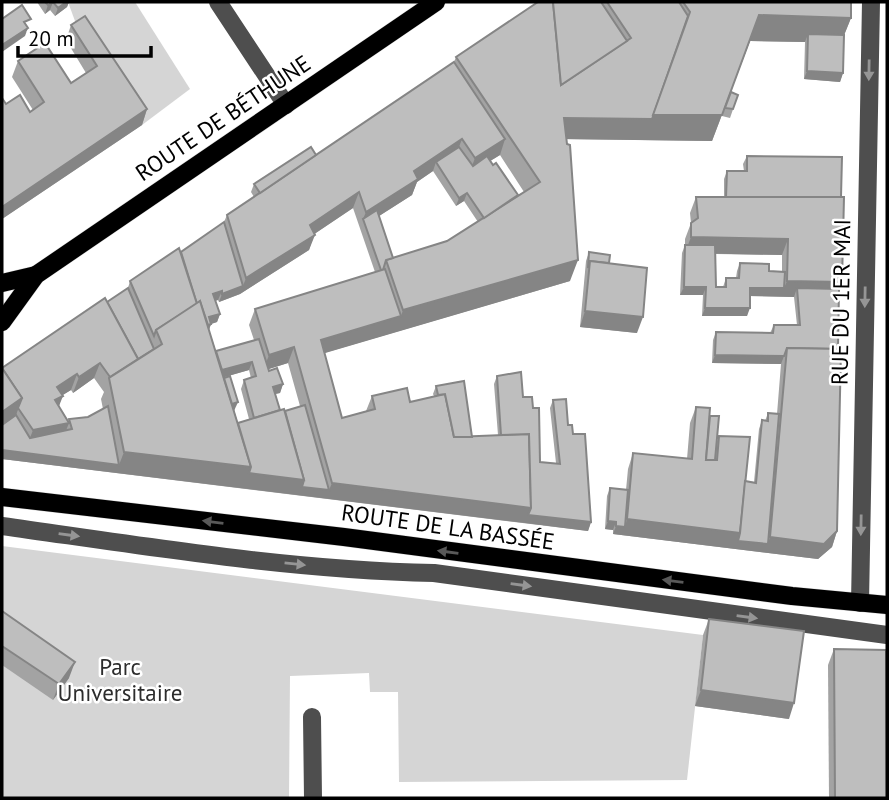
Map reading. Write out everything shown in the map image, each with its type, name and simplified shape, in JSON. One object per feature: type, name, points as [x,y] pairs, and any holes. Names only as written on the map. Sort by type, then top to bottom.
[{"type":"main road","name":"ROUTE DE BÉTHUNE","points":[[2,322],[36,275],[436,2]]},
{"type":"main road","name":"ROUTE DE BÉTHUNE","points":[[2,283],[36,275]]},
{"type":"main road","name":"ROUTE DE LA BASSÉE","points":[[2,497],[887,605]]},
{"type":"street","points":[[218,2],[286,105]]},
{"type":"street","name":"RUE DU 1ER MAI","points":[[860,603],[871,2]]},
{"type":"street","points":[[2,526],[211,555],[367,572],[434,573],[887,635]]},
{"type":"street","points":[[312,717],[313,798]]},
{"type":"green space","points":[[68,2],[135,2],[190,89],[142,125],[79,32]]},
{"type":"green space","name":"Parc Universitaire","points":[[2,546],[703,635],[687,780],[399,782],[398,692],[370,692],[369,673],[290,676],[289,798],[2,798]]},
{"type":"building","points":[[53,2],[66,2],[58,8]]},
{"type":"building","points":[[538,2],[553,2],[561,85],[631,38],[607,2],[679,2],[688,16],[652,119],[564,118],[567,144],[570,145],[578,260],[403,310],[386,260],[447,241],[540,182],[456,57]]},
{"type":"building","points":[[553,2],[601,2],[627,41],[561,85]]},
{"type":"building","points":[[683,2],[851,2],[851,18],[759,15],[722,115],[653,115],[690,12]]},
{"type":"building","points":[[22,5],[31,19],[24,22],[28,28],[2,45],[2,19]]},
{"type":"building","points":[[85,16],[147,109],[2,207],[2,98],[6,104],[20,95],[30,112],[44,102],[18,61],[45,43],[71,83],[97,66],[71,25]]},
{"type":"building","points":[[808,34],[844,35],[843,73],[807,71]]},
{"type":"building","points":[[454,62],[505,139],[475,158],[462,139],[414,171],[418,179],[366,212],[359,192],[310,225],[315,235],[246,278],[227,215]]},
{"type":"building","points":[[731,92],[738,95],[733,109],[725,108]]},
{"type":"building","points":[[311,147],[316,155],[260,193],[254,184]]},
{"type":"building","points":[[459,147],[473,166],[487,156],[493,165],[496,163],[518,195],[484,218],[467,193],[459,198],[436,162]]},
{"type":"building","points":[[747,156],[842,157],[841,197],[726,197],[727,171],[747,171]]},
{"type":"building","points":[[696,197],[844,197],[842,282],[787,281],[788,239],[691,237],[691,223],[698,218]]},
{"type":"building","points":[[377,210],[393,258],[386,260],[383,270],[363,219]]},
{"type":"building","points":[[224,222],[243,286],[222,294],[222,291],[213,294],[220,314],[209,317],[211,324],[208,325],[200,301],[197,304],[181,252]]},
{"type":"building","points":[[685,245],[715,245],[716,287],[726,287],[726,278],[739,278],[740,263],[769,264],[769,271],[785,272],[784,288],[750,288],[750,308],[705,308],[706,287],[684,287]]},
{"type":"building","points":[[179,248],[197,304],[156,330],[154,336],[130,281]]},
{"type":"building","points":[[589,252],[610,255],[609,263],[590,261],[588,268]]},
{"type":"building","points":[[590,261],[647,268],[643,317],[585,311]]},
{"type":"building","points":[[385,269],[401,316],[321,340],[342,418],[375,409],[372,396],[407,388],[410,402],[445,394],[454,437],[529,434],[531,508],[332,483],[294,347],[269,355],[255,309]]},
{"type":"building","points":[[128,288],[154,349],[138,359],[107,302]]},
{"type":"building","points":[[797,288],[839,289],[838,349],[787,348],[784,356],[715,355],[716,332],[773,333],[774,325],[800,325]]},
{"type":"building","points":[[105,298],[138,359],[110,377],[100,363],[57,387],[63,396],[55,400],[69,423],[33,430],[18,408],[22,398],[2,368]]},
{"type":"building","points":[[200,301],[251,467],[124,452],[109,378],[162,344],[156,330]]},
{"type":"building","points":[[259,339],[269,371],[277,368],[283,384],[273,387],[280,410],[254,418],[244,380],[256,376],[252,362],[222,370],[216,351]]},
{"type":"building","points":[[787,348],[841,349],[837,531],[824,544],[770,537]]},
{"type":"building","points":[[2,368],[22,398],[2,412]]},
{"type":"building","points":[[521,372],[523,397],[532,397],[533,408],[539,408],[540,462],[560,464],[553,400],[566,399],[568,425],[572,425],[573,434],[585,434],[591,522],[528,515],[531,508],[529,434],[501,435],[497,376]]},
{"type":"building","points":[[230,376],[238,402],[232,404],[224,378]]},
{"type":"building","points":[[464,381],[472,437],[454,437],[445,394],[438,395],[436,386]]},
{"type":"building","points":[[305,405],[329,490],[302,487],[304,480],[285,411]]},
{"type":"building","points":[[108,406],[119,465],[2,450],[2,425],[16,415],[30,438],[72,429],[69,419],[88,417]]},
{"type":"building","points":[[696,407],[710,408],[706,460],[717,460],[719,436],[750,437],[740,533],[627,519],[633,453],[692,459]]},
{"type":"building","points":[[284,409],[304,480],[249,473],[251,467],[238,423]]},
{"type":"building","points":[[768,413],[779,414],[768,544],[738,541],[745,481],[756,483],[762,420],[768,421]]},
{"type":"building","points":[[710,416],[719,416],[715,460],[706,460]]},
{"type":"building","points":[[610,488],[628,490],[625,527],[608,521]]},
{"type":"building","points":[[2,611],[75,662],[59,684],[2,646]]},
{"type":"building","points":[[709,619],[804,631],[794,703],[701,690]]},
{"type":"building","points":[[834,649],[886,650],[887,798],[835,798]]}]
